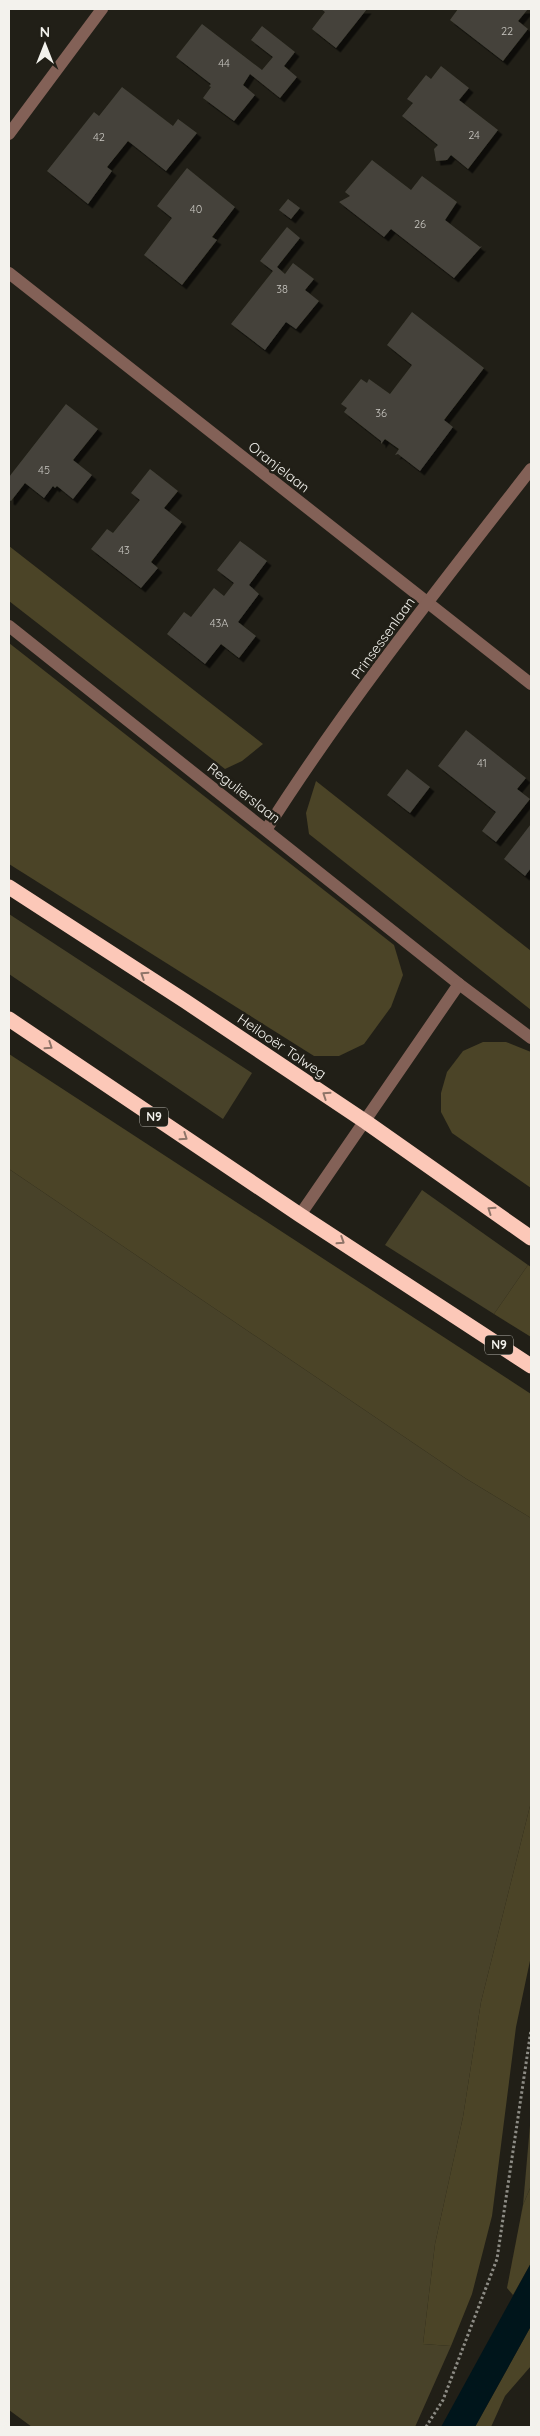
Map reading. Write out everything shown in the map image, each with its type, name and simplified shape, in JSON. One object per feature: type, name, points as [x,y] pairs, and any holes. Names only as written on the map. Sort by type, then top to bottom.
[{"type":"highway","name":"Heilooër Tolweg","points":[[9,888],[185,1001],[366,1122],[531,1238]]},
{"type":"highway","name":"N9","points":[[9,1019],[300,1215],[531,1366]]},
{"type":"street","points":[[9,134],[102,9]]},
{"type":"street","name":"Oranjelaan","points":[[9,273],[531,684]]},
{"type":"street","name":"Prinsessenlaan","points":[[266,830],[297,781],[428,602],[531,469]]},
{"type":"street","name":"Regulierslaan","points":[[9,626],[459,984],[531,1038]]},
{"type":"street","points":[[300,1215],[366,1122],[459,984]]},
{"type":"path","points":[[426,2427],[443,2400],[497,2259],[531,2030]]},
{"type":"shaded area","points":[[9,546],[263,744],[242,761],[225,769],[9,601]]},
{"type":"shaded area","points":[[9,643],[394,945],[403,975],[391,1007],[364,1044],[339,1056],[314,1056],[9,864]]},
{"type":"shaded area","points":[[316,781],[531,951],[531,1010],[309,834],[306,813]]},
{"type":"shaded area","points":[[9,914],[252,1073],[223,1119],[9,974]]},
{"type":"shaded area","points":[[483,1042],[506,1042],[531,1052],[531,1188],[452,1133],[441,1112],[441,1093],[447,1072],[463,1051]]},
{"type":"shaded area","points":[[9,1054],[531,1394],[531,1518],[465,1478],[9,1169]]},
{"type":"shaded area","points":[[9,1169],[465,1478],[531,1518],[531,1802],[481,2002],[463,2117],[435,2244],[423,2344],[451,2346],[415,2427],[32,2427],[9,2410]]},
{"type":"shaded area","points":[[422,1190],[528,1265],[494,1314],[385,1245]]},
{"type":"shaded area","points":[[528,1265],[531,1267],[531,1337],[494,1314]]},
{"type":"shaded area","points":[[531,1802],[531,1956],[516,2027],[492,2216],[472,2294],[451,2346],[423,2344],[435,2244],[463,2117],[481,2002]]},
{"type":"shaded area","points":[[531,2114],[531,2186],[523,2205]]},
{"type":"shaded area","points":[[531,2186],[531,2263],[513,2295],[507,2288],[523,2205]]},
{"type":"shaded area","points":[[531,2326],[531,2366],[505,2396],[491,2427],[475,2427]]},
{"type":"water","points":[[531,2263],[531,2326],[475,2427],[441,2427]]},
{"type":"building","points":[[321,9],[367,9],[336,48],[312,29],[325,12]]},
{"type":"building","points":[[458,9],[528,9],[518,21],[528,29],[503,61],[450,20]]},
{"type":"building","points":[[202,24],[262,70],[273,57],[251,40],[262,26],[295,52],[284,66],[297,77],[280,98],[250,74],[243,85],[255,95],[234,121],[203,98],[211,84],[176,57]]},
{"type":"building","points":[[441,66],[469,88],[459,100],[498,130],[468,169],[451,155],[447,160],[436,161],[434,149],[438,145],[402,116],[413,103],[407,99],[426,75],[431,79]]},
{"type":"building","points":[[122,87],[173,126],[178,119],[197,133],[166,171],[128,141],[107,167],[112,171],[88,204],[47,171],[94,112],[99,116]]},
{"type":"building","points":[[372,160],[411,190],[422,176],[457,202],[445,220],[480,247],[482,246],[454,278],[391,229],[384,237],[339,202],[350,196],[345,192]]},
{"type":"building","points":[[187,168],[235,207],[212,237],[217,240],[182,285],[144,255],[172,218],[157,206]]},
{"type":"building","points":[[288,199],[300,208],[291,219],[279,210]]},
{"type":"building","points":[[287,227],[300,238],[277,267],[285,274],[293,263],[314,279],[305,290],[319,301],[296,329],[286,322],[265,350],[231,324],[273,271],[260,261]]},
{"type":"building","points":[[412,312],[484,368],[444,420],[453,427],[420,471],[398,454],[395,455],[399,449],[385,439],[381,444],[381,441],[344,412],[347,408],[341,404],[361,379],[367,383],[369,379],[390,394],[412,365],[387,345]]},
{"type":"building","points":[[66,404],[98,429],[73,460],[92,475],[73,499],[57,486],[55,488],[53,486],[44,498],[25,483],[11,501],[9,500],[9,477]]},
{"type":"building","points":[[150,469],[178,491],[164,508],[182,522],[151,562],[158,568],[141,588],[91,549],[107,529],[113,533],[140,500],[131,493]]},
{"type":"building","points":[[240,541],[267,561],[249,585],[259,594],[238,622],[256,636],[239,658],[221,644],[205,664],[167,634],[184,612],[191,617],[214,588],[224,596],[234,583],[217,570]]},
{"type":"building","points":[[466,730],[526,778],[517,789],[530,799],[496,842],[482,831],[496,812],[438,766]]},
{"type":"building","points":[[407,769],[430,787],[410,813],[387,795]]},
{"type":"building","points":[[531,824],[531,868],[525,876],[504,859]]}]
